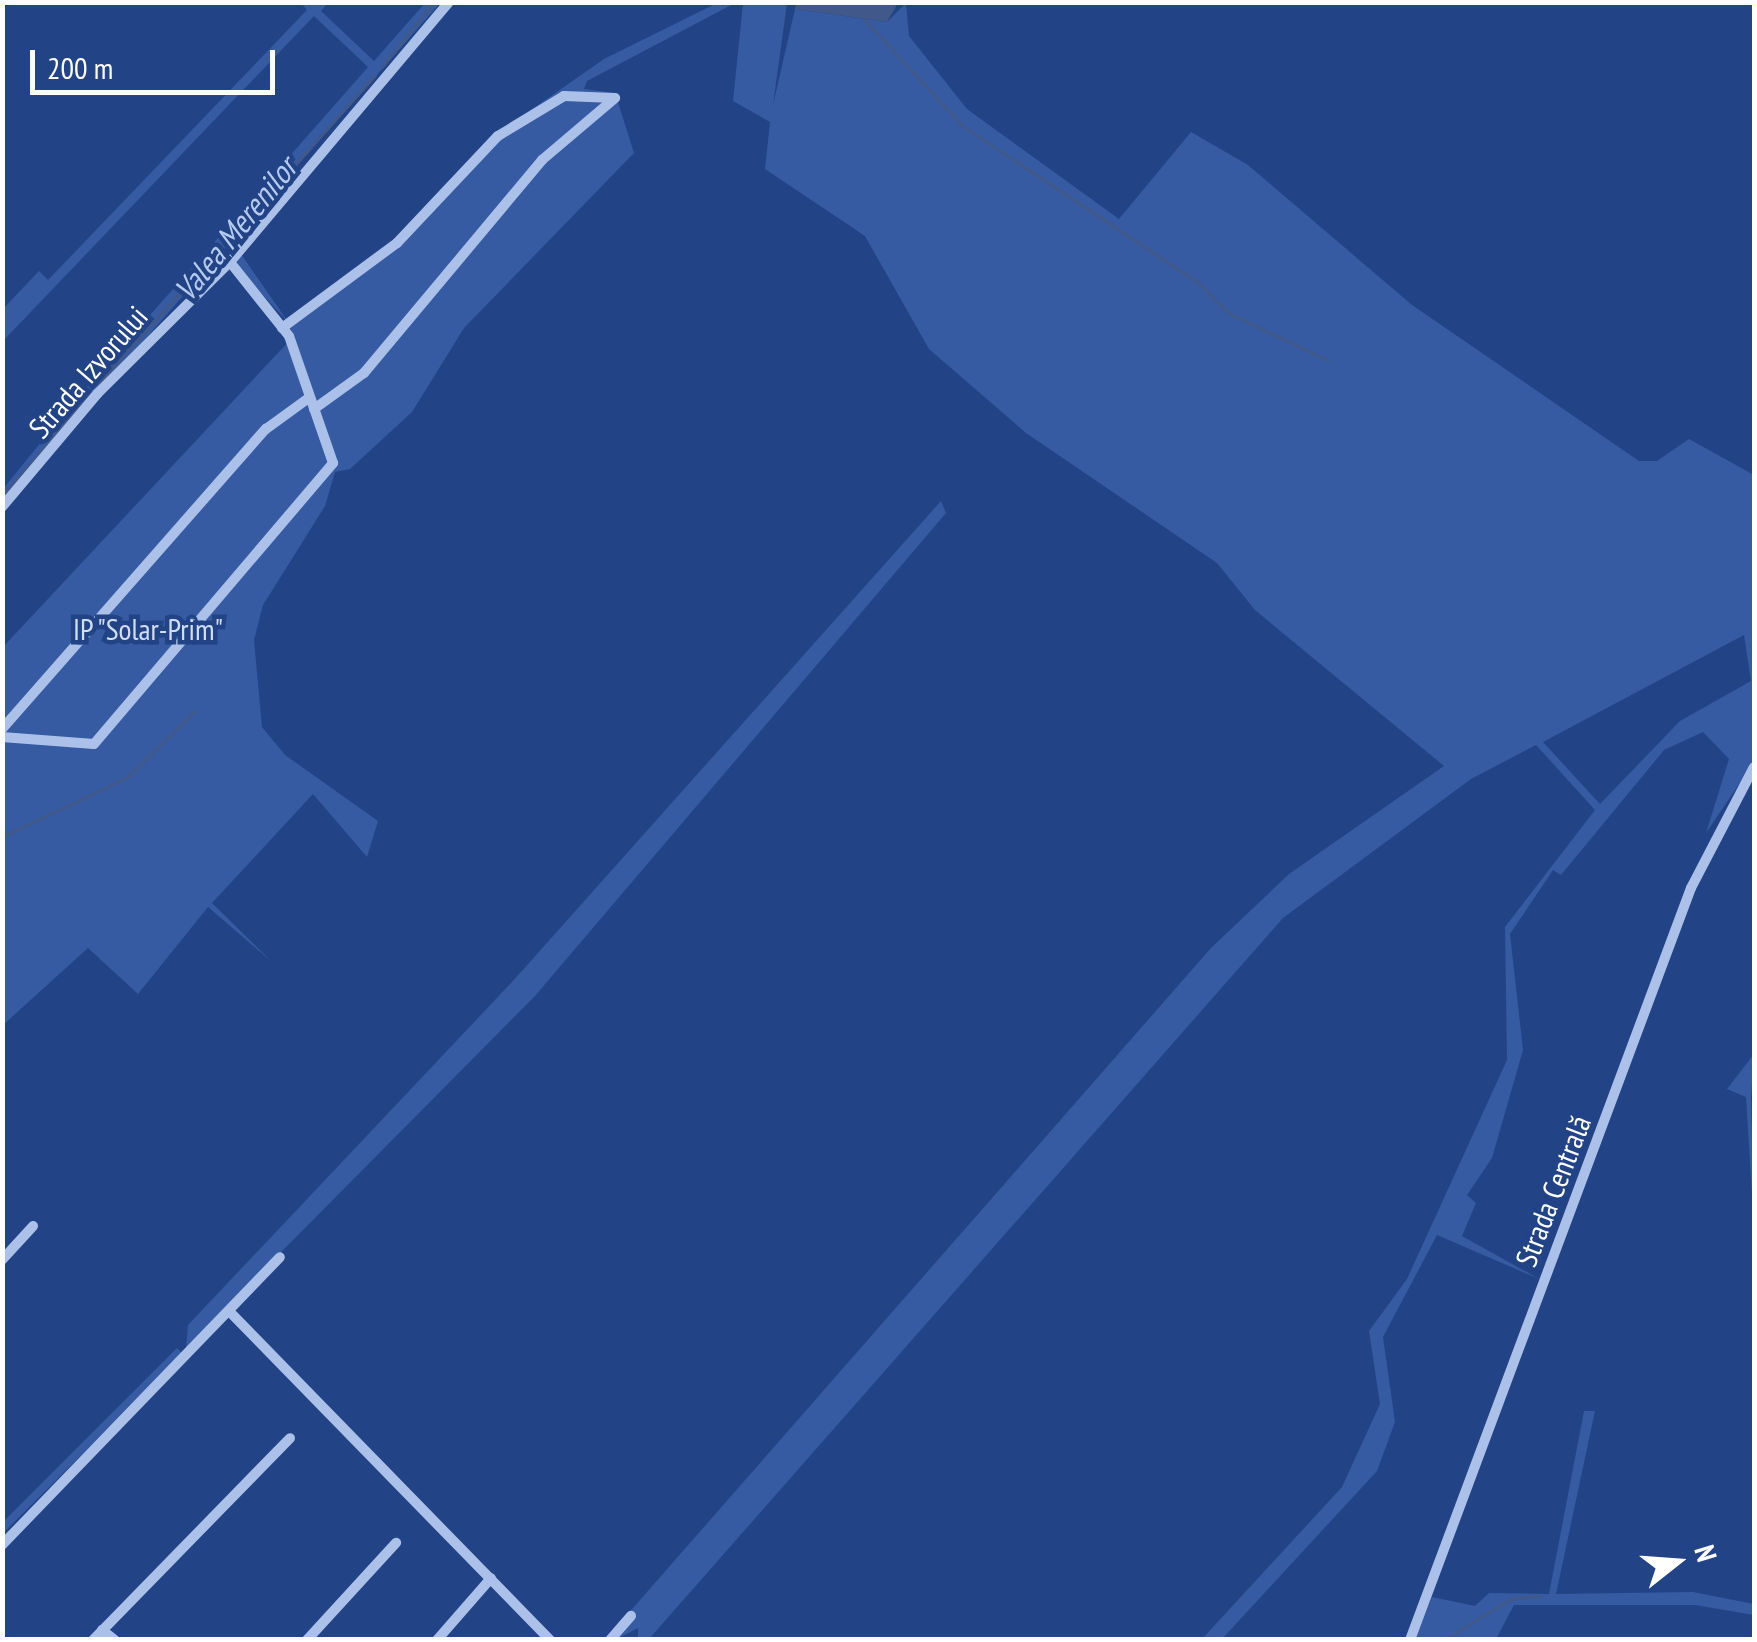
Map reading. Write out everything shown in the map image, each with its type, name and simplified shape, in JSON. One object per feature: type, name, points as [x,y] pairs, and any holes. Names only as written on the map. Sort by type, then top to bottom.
[{"type":"street","name":"Strada Izvorului","points":[[2,507],[98,394],[230,262],[449,2]]},
{"type":"street","points":[[2,733],[266,429],[364,373],[542,160],[614,98],[564,96],[498,136],[397,244],[282,328]]},
{"type":"street","points":[[2,733],[94,744],[333,463],[282,328],[230,262]]},
{"type":"street","name":"Strada Centrală","points":[[1410,1640],[1692,888],[1754,767]]},
{"type":"street","points":[[2,1260],[33,1226]]},
{"type":"street","points":[[2,1544],[280,1257]]},
{"type":"street","points":[[229,1311],[550,1640]]},
{"type":"street","points":[[94,1640],[290,1438]]},
{"type":"street","points":[[307,1640],[396,1543]]},
{"type":"street","points":[[436,1640],[490,1578]]},
{"type":"street","points":[[610,1640],[631,1616]]},
{"type":"street","points":[[102,1630],[115,1640]]},
{"type":"green space","points":[[301,3],[328,3],[321,11],[374,61],[425,3],[440,3],[3,501],[3,489],[72,404],[368,67],[314,16],[3,341],[2,310],[39,271],[48,280],[307,10]]},
{"type":"green space","name":"IP \"Solar-Prim\"","points":[[717,3],[735,3],[587,81],[584,89],[615,93],[634,153],[464,328],[412,412],[350,469],[335,472],[325,506],[263,605],[254,640],[262,727],[285,755],[378,821],[367,857],[313,794],[212,903],[271,961],[208,907],[138,994],[88,948],[3,1025],[3,647],[291,339],[286,320],[237,267],[238,253],[245,242],[340,139],[241,254],[286,319],[393,244],[488,140],[604,59]]},
{"type":"green space","points":[[743,3],[787,3],[773,105],[795,9],[887,22],[906,3],[909,36],[967,109],[1119,219],[1191,132],[1248,165],[1412,305],[1639,461],[1657,461],[1689,439],[1754,475],[1754,762],[1706,833],[1729,759],[1703,732],[1664,750],[1561,875],[1553,870],[1510,934],[1523,1050],[1492,1158],[1467,1195],[1476,1203],[1462,1236],[1539,1279],[1437,1235],[1383,1337],[1395,1422],[1377,1471],[1222,1639],[1202,1639],[1342,1487],[1380,1404],[1369,1331],[1407,1279],[1507,1060],[1505,927],[1595,810],[1536,745],[1471,779],[1283,918],[649,1639],[638,1639],[638,1628],[615,1640],[626,1616],[1211,948],[1289,874],[1444,766],[1255,610],[1217,563],[1026,433],[929,349],[865,236],[765,169],[770,122],[733,101]],"holes":[[[1744,635],[1751,681],[1680,721],[1600,804],[1543,742]]]},
{"type":"green space","points":[[941,501],[946,513],[535,996],[186,1348],[188,1325],[512,982]]},
{"type":"green space","points":[[1754,1054],[1754,1227],[1746,1097],[1727,1089]]},
{"type":"green space","points":[[177,1348],[183,1354],[4,1532],[2,1523]]},
{"type":"green space","points":[[1584,1411],[1595,1411],[1556,1594],[1693,1592],[1754,1604],[1754,1615],[1695,1605],[1514,1605],[1496,1639],[1415,1640],[1432,1597],[1475,1606],[1489,1593],[1549,1594]]},
{"type":"shaded area","points":[[898,2],[887,22],[795,9],[796,3]]},
{"type":"waterway","name":"Valea Merenilor","points":[[382,67],[434,2]]},
{"type":"waterway","points":[[865,20],[963,126],[1198,282],[1228,313],[1328,360]]},
{"type":"waterway","name":"Valea Merenilor","points":[[98,384],[374,76]]},
{"type":"waterway","name":"Valea Merenilor","points":[[2,497],[89,394]]},
{"type":"waterway","points":[[2,837],[128,777],[194,712]]},
{"type":"waterway","points":[[1444,1640],[1510,1599],[1540,1596]]}]
